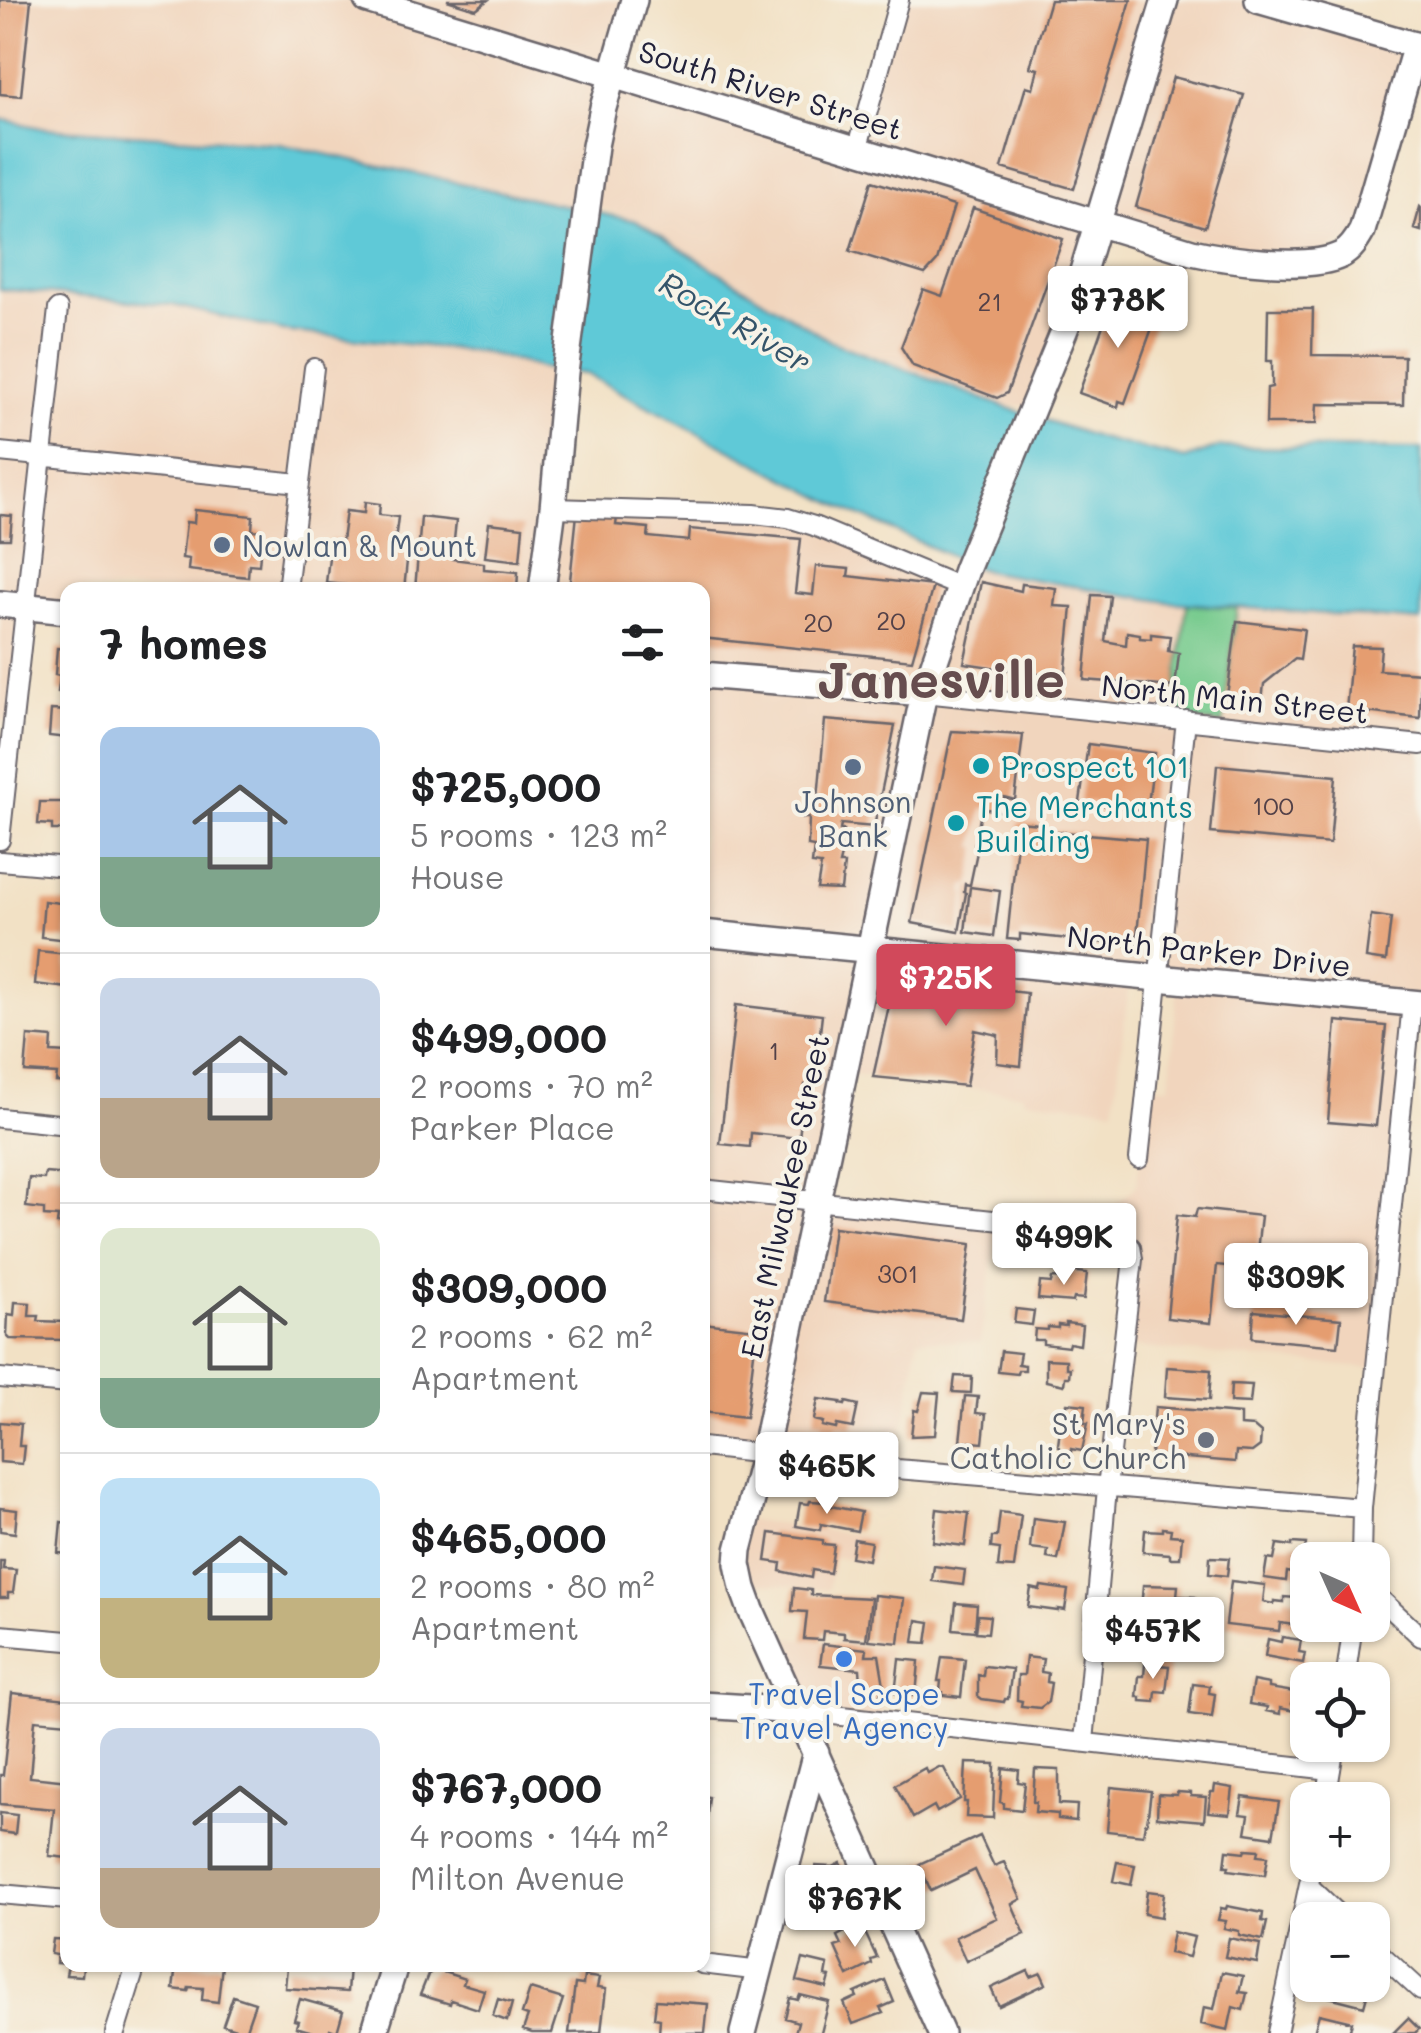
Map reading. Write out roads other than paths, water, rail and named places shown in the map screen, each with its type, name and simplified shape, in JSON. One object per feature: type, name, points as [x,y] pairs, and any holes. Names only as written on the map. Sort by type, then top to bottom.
[{"type":"main road","name":"South River Street","points":[[367,0],[1192,252],[1247,261],[1322,260],[1341,255],[1353,245],[1362,232],[1395,116]]},
{"type":"main road","points":[[543,582],[565,372],[595,146],[634,0]]},
{"type":"main road","name":"East Milwaukee Street","points":[[941,2033],[751,1610],[740,1580],[739,1550],[764,1452],[924,692],[964,575],[1068,324],[1165,0]]},
{"type":"main road","points":[[1258,0],[1419,40],[1395,116]]},
{"type":"main road","points":[[1395,116],[1421,90]]},
{"type":"main road","points":[[0,604],[60,610]]},
{"type":"main road","points":[[710,675],[924,692]]},
{"type":"main road","name":"North Parker Drive","points":[[710,933],[1417,1004]]},
{"type":"main road","points":[[710,1706],[797,1711]]},
{"type":"main road","points":[[744,2033],[816,1752]]},
{"type":"main road","points":[[795,1836],[818,1816],[846,1818]]},
{"type":"main road","points":[[374,2033],[394,1972]]},
{"type":"street","points":[[856,150],[900,0]]},
{"type":"street","points":[[0,840],[58,308]]},
{"type":"street","points":[[288,582],[314,368]]},
{"type":"street","points":[[0,452],[299,483]]},
{"type":"street","points":[[553,508],[788,518],[964,575]]},
{"type":"street","name":"North Main Street","points":[[924,692],[1421,745]]},
{"type":"street","points":[[1140,1159],[1186,720]]},
{"type":"street","points":[[0,861],[60,867]]},
{"type":"street","points":[[1361,1542],[1417,1004]]},
{"type":"street","points":[[0,1118],[60,1125]]},
{"type":"street","points":[[710,1190],[1115,1233],[1131,1246],[1133,1260],[1084,1742]]},
{"type":"street","points":[[0,1378],[60,1383]]},
{"type":"street","points":[[710,1448],[1107,1488],[1362,1508]]},
{"type":"street","points":[[1390,1607],[1421,1637]]},
{"type":"street","points":[[0,1635],[60,1641]]},
{"type":"street","points":[[797,1711],[1331,1770]]},
{"type":"street","points":[[1329,1782],[1332,1762]]},
{"type":"street","points":[[1277,2033],[1309,1882]]},
{"type":"street","points":[[1308,1886],[1325,1902]]},
{"type":"street","points":[[0,1894],[60,1899]]},
{"type":"street","points":[[1390,1963],[1421,1991]]},
{"type":"street","points":[[710,1965],[761,1971]]},
{"type":"street","points":[[115,2033],[134,1972]]},
{"type":"water","name":"Rock River","points":[[0,119],[41,128],[279,144],[636,221],[832,342],[1005,407],[1099,438],[1185,459],[1219,447],[1421,449],[1421,621],[1168,602],[990,572],[826,500],[586,374],[541,368],[482,352],[283,331],[173,305],[0,289]]},
{"type":"place","name":"Nowlan & Mount","points":[[222,545]]},
{"type":"place","name":"Prospect 101","points":[[981,766]]},
{"type":"place","name":"Johnson Bank","points":[[853,767]]},
{"type":"place","name":"The Merchants Building","points":[[956,823]]},
{"type":"place","name":"St Mary's Catholic Church","points":[[1206,1440]]},
{"type":"place","name":"Travel Scope Travel Agency","points":[[844,1659]]},
{"type":"district","name":"Janesville","points":[[941,678]]}]
